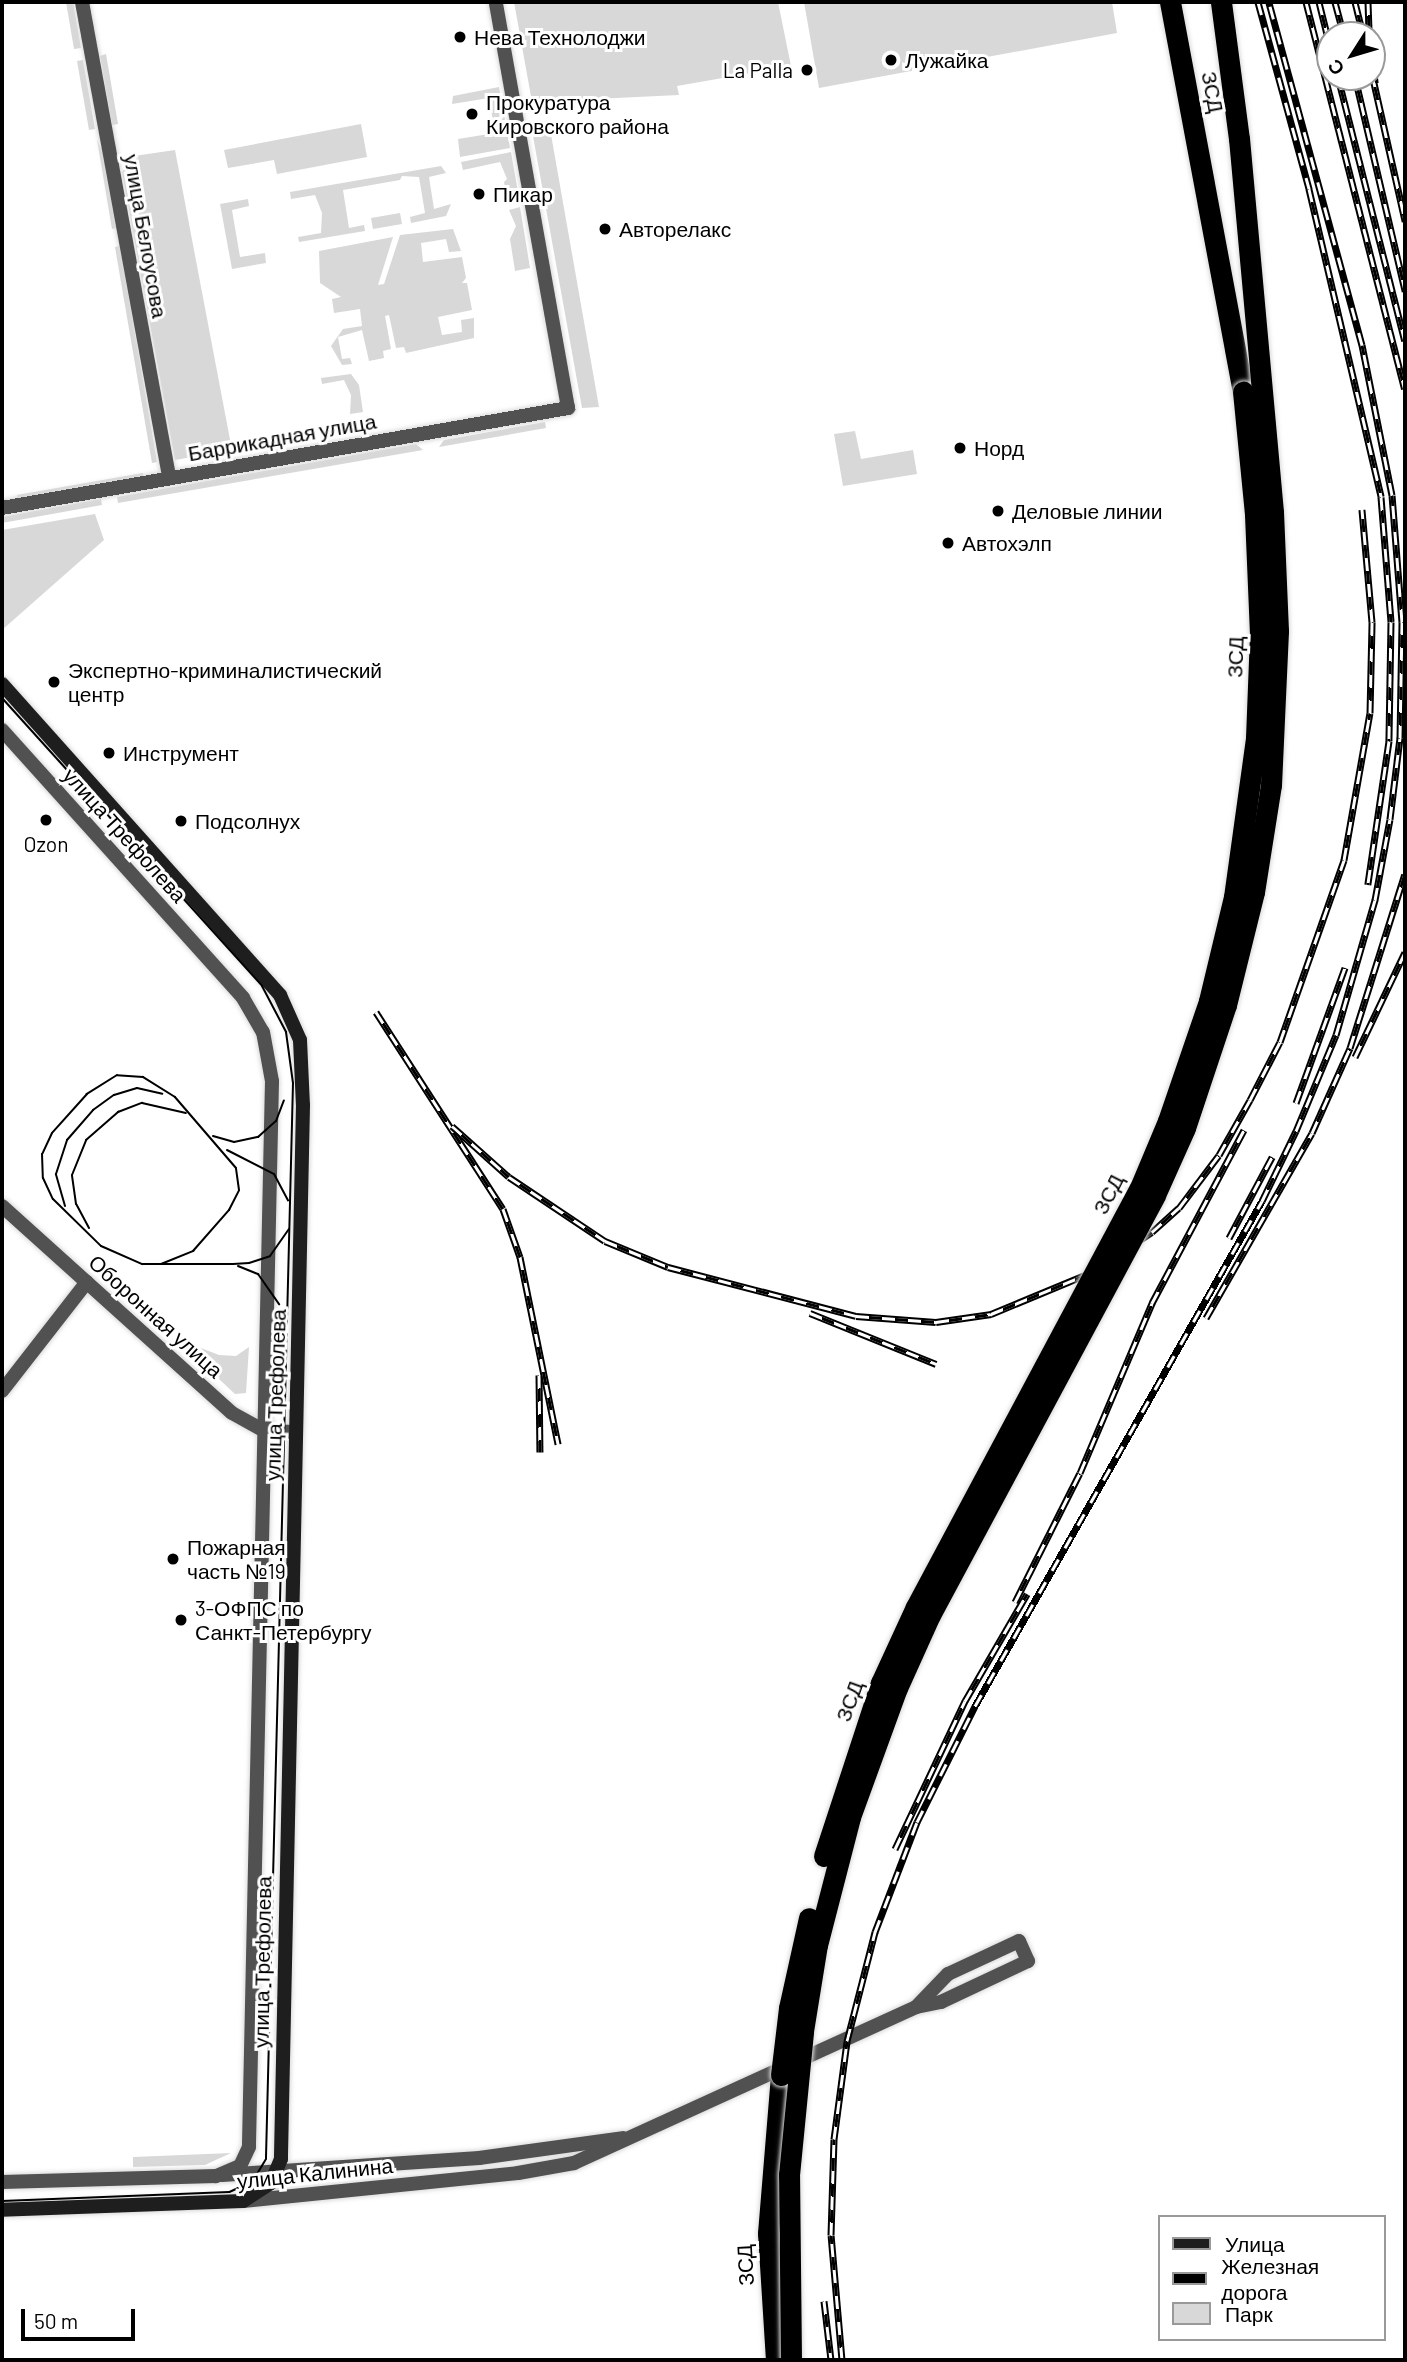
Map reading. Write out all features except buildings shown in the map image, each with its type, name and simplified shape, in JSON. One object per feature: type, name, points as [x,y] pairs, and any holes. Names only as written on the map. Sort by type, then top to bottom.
[{"type":"highway","name":"ЗСД","points":[[776,2360],[768,2233],[776,2113],[789,2008],[835,1813],[881,1683],[916,1607],[1081,1301],[1168,1121],[1209,1001],[1243,843],[1256,738],[1260,634],[1255,514],[1243,392],[1170,2]]},
{"type":"highway","name":"ЗСД","points":[[792,2360],[789,2175],[803,2031],[817,1945],[850,1817],[897,1688],[930,1615],[1110,1281],[1185,1128],[1229,994],[1260,858],[1275,734],[1278,631],[1273,526],[1239,139],[1221,2]]},
{"type":"main road","name":"улица Трефолева","points":[[2,684],[256,964],[292,1016],[300,1040],[303,1105],[281,2159],[277,2173],[266,2189],[243,2201]]},
{"type":"main road","name":"улица Калинина","points":[[2,2210],[243,2201]]},
{"type":"street","name":"улица Белоусова","points":[[82,2],[169,478]]},
{"type":"street","name":"Баррикадная улица","points":[[2,508],[568,408],[496,2]]},
{"type":"street","name":"улица Трефолева","points":[[2,730],[234,987],[263,1032],[272,1082],[249,2147],[240,2166]]},
{"type":"street","name":"Оборонная улица","points":[[2,1206],[232,1413],[265,1431],[295,1432]]},
{"type":"street","points":[[2,1391],[87,1282]]},
{"type":"street","name":"улица Калинина","points":[[243,2201],[545,2169],[594,2155],[625,2138],[697,2110],[916,2007],[941,2002],[1028,1961],[1019,1941],[948,1974],[916,2007]]},
{"type":"street","name":"улица Калинина","points":[[2,2182],[277,2173],[479,2158],[625,2138]]},
{"type":"street","points":[[249,2147],[255,2174],[266,2189],[292,2196]]},
{"type":"street","name":"улица Калинина","points":[[222,2175],[240,2166]]},
{"type":"green space","points":[[66,2],[73,2],[81,48],[74,49]]},
{"type":"green space","points":[[514,2],[778,2],[791,66],[677,86],[679,95],[532,102]]},
{"type":"green space","name":"Лужайка","points":[[804,2],[1112,2],[1117,33],[819,88]]},
{"type":"green space","points":[[106,54],[118,124],[112,125],[100,56]]},
{"type":"green space","points":[[83,60],[95,129],[89,130],[77,61]]},
{"type":"green space","points":[[499,87],[510,148],[460,157],[458,139],[495,133],[489,98],[452,104],[453,96]]},
{"type":"green space","points":[[549,123],[599,407],[582,408],[531,125]]},
{"type":"green space","points":[[361,124],[367,157],[277,174],[274,160],[228,168],[224,150]]},
{"type":"green space","points":[[97,139],[105,160],[117,228],[112,229]]},
{"type":"green space","points":[[175,150],[232,450],[175,460],[122,172],[134,156]]},
{"type":"green space","points":[[511,152],[519,198],[507,201],[504,182],[507,179],[500,162],[463,170],[461,162]]},
{"type":"green space","points":[[441,166],[446,173],[429,177],[434,209],[451,204],[446,216],[411,223],[410,217],[425,213],[419,177],[402,176],[400,180],[343,190],[349,228],[364,225],[365,231],[299,242],[298,237],[321,233],[322,213],[315,195],[291,199],[290,192]]},
{"type":"green space","points":[[248,199],[249,206],[232,210],[240,257],[265,253],[266,263],[232,269],[220,204]]},
{"type":"green space","points":[[520,207],[530,268],[515,271],[510,239],[516,226],[509,210]]},
{"type":"green space","points":[[400,213],[402,224],[373,229],[371,218]]},
{"type":"green space","points":[[453,229],[461,251],[449,252],[446,239],[421,243],[423,262],[462,257],[466,278],[462,283],[467,283],[472,310],[438,317],[442,335],[462,332],[461,320],[474,318],[474,338],[406,353],[404,347],[396,348],[389,315],[385,316],[391,349],[383,351],[384,358],[369,361],[362,330],[338,337],[342,359],[350,358],[352,364],[342,365],[331,346],[343,329],[362,326],[360,309],[334,313],[332,299],[341,297],[320,283],[319,251],[393,237],[378,285],[384,284],[400,235]]},
{"type":"green space","points":[[120,246],[157,462],[152,463],[115,247]]},
{"type":"green space","points":[[351,374],[359,385],[363,412],[350,414],[351,395],[344,380],[322,384],[321,378]]},
{"type":"green space","points":[[545,422],[546,428],[439,447],[444,440]]},
{"type":"green space","points":[[855,431],[861,459],[913,450],[917,474],[843,486],[834,434]]},
{"type":"green space","points":[[416,444],[423,450],[118,503],[117,497]]},
{"type":"green space","points":[[143,473],[143,477],[18,499],[17,495]]},
{"type":"green space","points":[[101,499],[102,505],[2,523],[2,517]]},
{"type":"green space","points":[[95,514],[104,540],[2,630],[2,530]]},
{"type":"green space","points":[[175,1338],[219,1355],[236,1356],[249,1347],[246,1393],[235,1394]]},
{"type":"green space","points":[[231,2153],[205,2165],[133,2167],[133,2157]]},
{"type":"tram line","points":[[2,698],[262,986],[286,1032],[293,1083],[266,2159],[253,2181],[229,2192],[2,2201]]},
{"type":"tram line","points":[[161,1264],[193,1251],[229,1210],[239,1190],[236,1168],[175,1097],[143,1077],[117,1075],[87,1094],[52,1133],[42,1154],[43,1178],[53,1199],[101,1246],[142,1264],[233,1264],[249,1263],[270,1256],[289,1229]]},
{"type":"tram line","points":[[65,1206],[56,1174],[67,1140],[93,1110],[114,1095],[137,1088],[162,1094]]},
{"type":"tram line","points":[[213,1136],[234,1142],[258,1137],[276,1121],[284,1100]]},
{"type":"tram line","points":[[89,1228],[76,1204],[72,1175],[86,1140],[118,1112],[142,1103],[186,1113]]},
{"type":"tram line","points":[[227,1150],[274,1174],[288,1200]]},
{"type":"tram line","points":[[238,1266],[258,1274],[279,1304]]},
{"type":"railway","points":[[1258,2],[1309,189],[1381,497],[1391,622],[1389,741],[1368,884]]},
{"type":"railway","points":[[842,2360],[831,2235],[834,2139],[847,2041],[875,1932],[917,1822],[975,1706],[1262,1201],[1296,1131],[1336,1035],[1375,900],[1390,819],[1400,738],[1402,622],[1392,495],[1362,345],[1269,2]]},
{"type":"railway","points":[[1306,2],[1405,389]]},
{"type":"railway","points":[[1319,2],[1324,21]]},
{"type":"railway","points":[[1335,2],[1340,21]]},
{"type":"railway","points":[[1355,2],[1360,21]]},
{"type":"railway","points":[[1368,2],[1369,21]]},
{"type":"railway","points":[[1342,91],[1405,341]]},
{"type":"railway","points":[[1358,91],[1405,291]]},
{"type":"railway","points":[[1376,91],[1405,221]]},
{"type":"railway","points":[[452,1126],[509,1177],[605,1241],[668,1267],[856,1316],[936,1322],[991,1314],[1090,1273],[1152,1232],[1179,1208],[1219,1155],[1280,1042],[1344,860],[1370,713],[1372,622],[1362,509]]},
{"type":"railway","points":[[1206,1318],[1312,1133],[1350,1048],[1405,874]]},
{"type":"railway","points":[[1355,1057],[1405,952]]},
{"type":"railway","points":[[1296,1103],[1345,968]]},
{"type":"railway","points":[[376,1012],[503,1209],[520,1257],[558,1444]]},
{"type":"railway","points":[[1015,1602],[1080,1473],[1152,1303],[1244,1130]]},
{"type":"railway","points":[[1229,1238],[1272,1157]]},
{"type":"railway","points":[[810,1313],[936,1364]]},
{"type":"railway","points":[[539,1375],[540,1452]]},
{"type":"railway","points":[[895,1849],[965,1701],[1027,1594]]},
{"type":"railway","points":[[824,2301],[831,2360]]},
{"type":"place","name":"Нева Технолоджи","points":[[460,37]]},
{"type":"place","name":"Лужайка","points":[[891,60]]},
{"type":"place","name":"La Palla","points":[[807,70]]},
{"type":"place","name":"Прокуратура Кировского района","points":[[472,114]]},
{"type":"place","name":"Пикар","points":[[479,194]]},
{"type":"place","name":"Авторелакс","points":[[605,229]]},
{"type":"place","name":"Норд","points":[[960,448]]},
{"type":"place","name":"Деловые линии","points":[[998,511]]},
{"type":"place","name":"Автохэлп","points":[[948,543]]},
{"type":"place","name":"Экспертно-криминалистический центр","points":[[54,682]]},
{"type":"place","name":"Инструмент","points":[[109,753]]},
{"type":"place","name":"Ozon","points":[[46,820]]},
{"type":"place","name":"Подсолнух","points":[[181,821]]},
{"type":"place","name":"Пожарная часть №19","points":[[173,1559]]},
{"type":"place","name":"3-ОФПС по Санкт-Петербургу","points":[[181,1620]]}]
